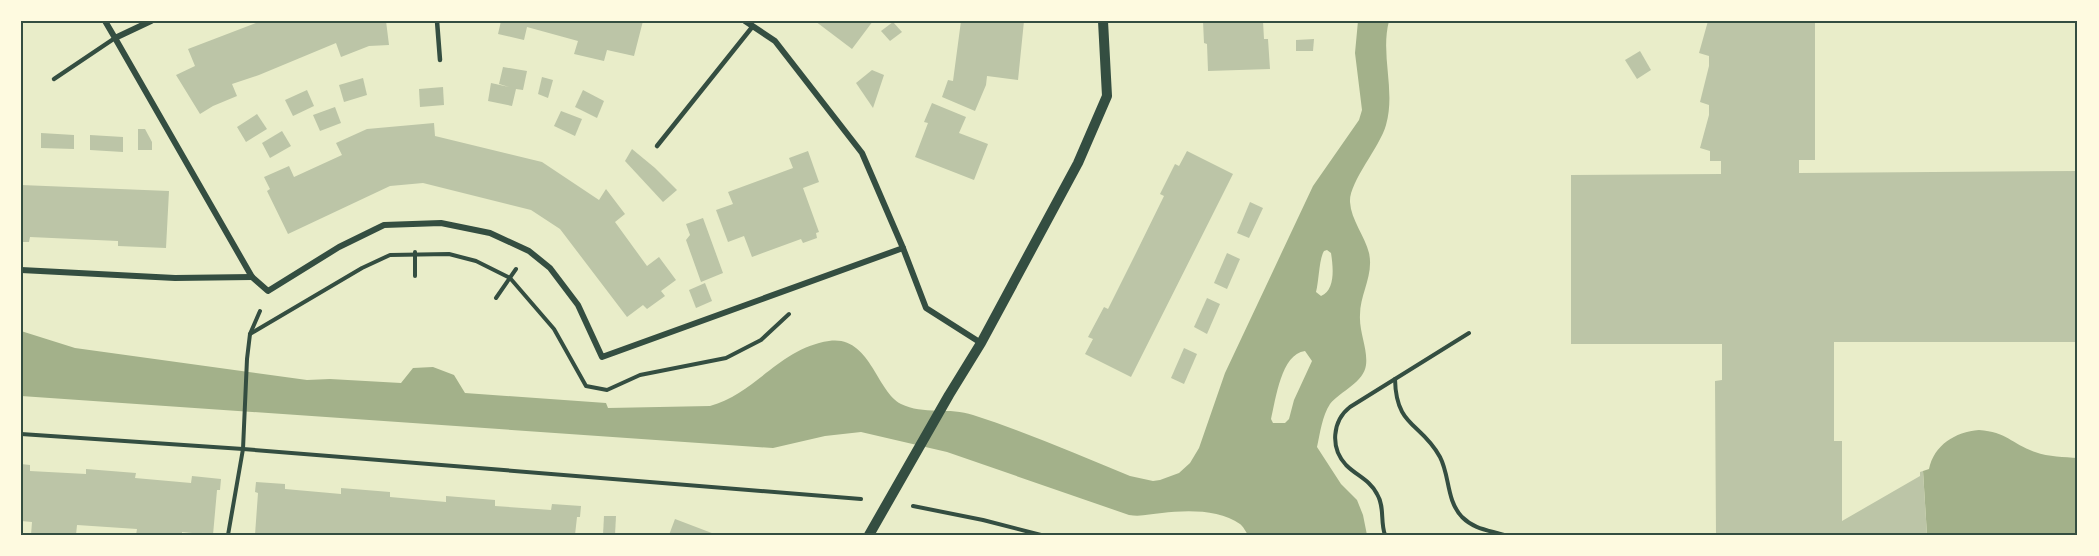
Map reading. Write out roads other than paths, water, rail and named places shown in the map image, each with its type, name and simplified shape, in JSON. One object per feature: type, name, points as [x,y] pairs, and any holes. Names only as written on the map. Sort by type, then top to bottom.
[{"type":"street","points":[[105,21],[252,277],[268,291],[339,247],[384,225],[441,223],[490,233],[529,251],[550,268],[578,305],[602,357],[903,249]]},
{"type":"street","points":[[116,38],[151,21]]},
{"type":"street","points":[[745,21],[774,41],[862,153],[926,308],[981,343]]},
{"type":"street","points":[[868,535],[981,343],[1078,163],[1107,96],[1103,21]]},
{"type":"street","points":[[21,270],[175,278],[252,277]]},
{"type":"lane","points":[[437,21],[440,60]]},
{"type":"lane","points":[[657,146],[753,26]]},
{"type":"lane","points":[[54,79],[116,38]]}]
